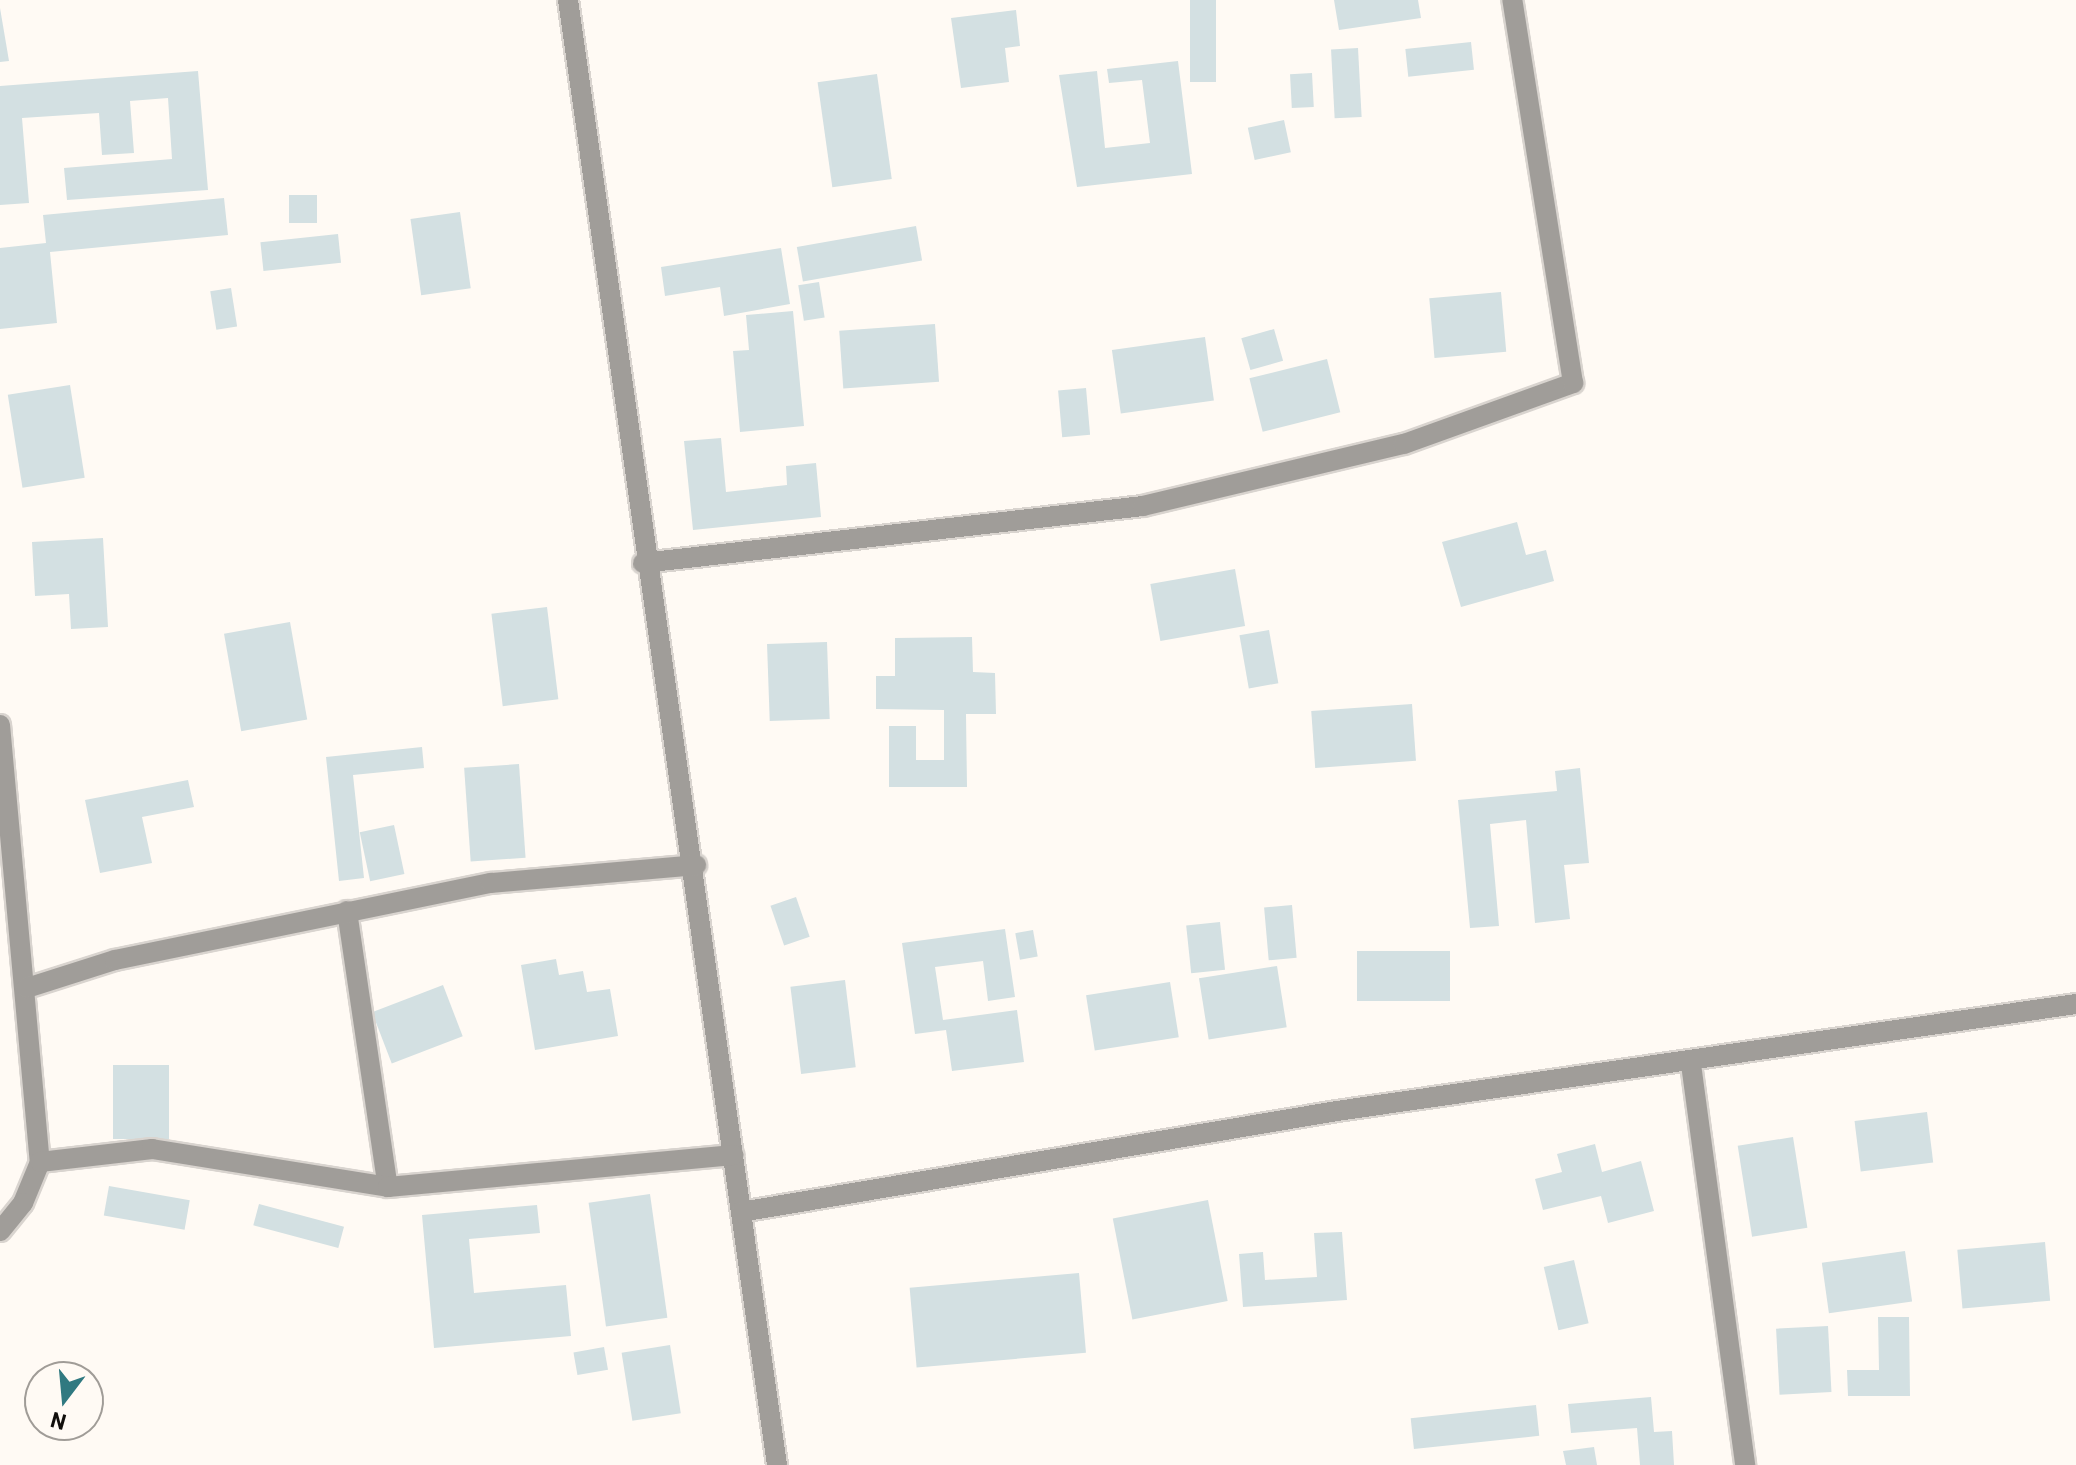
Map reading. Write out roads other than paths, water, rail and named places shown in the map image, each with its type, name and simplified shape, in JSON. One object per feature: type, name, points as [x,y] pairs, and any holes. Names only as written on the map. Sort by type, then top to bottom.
[{"type":"street","points":[[568,0],[643,563],[696,865],[777,1465]]},
{"type":"street","points":[[643,563],[1143,506],[1416,441],[1573,383],[1512,0]]},
{"type":"street","points":[[0,725],[27,988],[40,1162],[23,1203],[0,1231]]},
{"type":"street","points":[[27,988],[115,960],[505,881],[696,865]]},
{"type":"street","points":[[347,911],[388,1187]]},
{"type":"street","points":[[741,1212],[1337,1111],[1691,1064],[2076,1004]]},
{"type":"street","points":[[1691,1064],[1745,1465]]},
{"type":"street","points":[[40,1162],[152,1149],[388,1187],[734,1155]]}]
